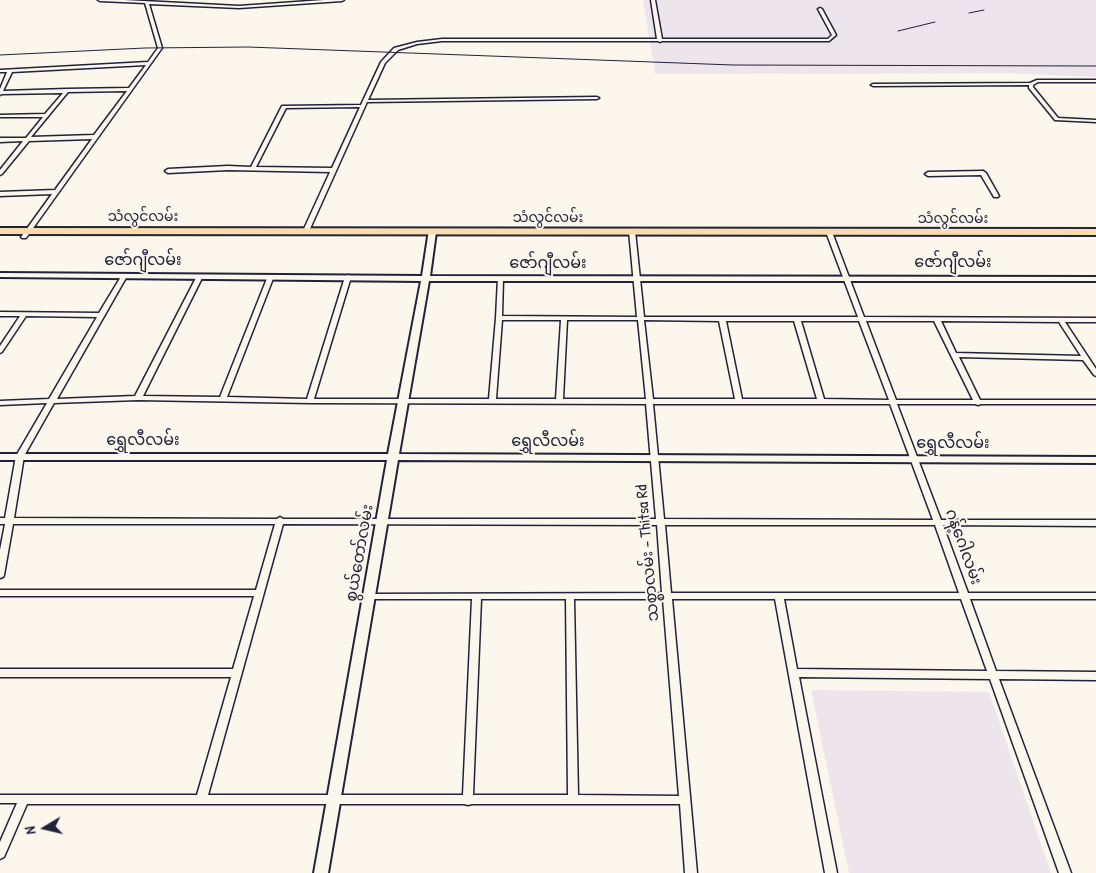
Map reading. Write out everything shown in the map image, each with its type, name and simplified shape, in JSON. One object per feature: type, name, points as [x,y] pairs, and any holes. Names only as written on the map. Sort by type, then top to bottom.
[{"type":"main road","name":"သံလွင်လမ်း","points":[[0,231],[26,234],[830,236],[990,236],[1096,232]]},
{"type":"main road","name":"သံလွင်လမ်း","points":[[233,234],[306,231],[431,235]]},
{"type":"main road","name":"သံလွင်လမ်း","points":[[0,238],[26,234]]},
{"type":"main road","name":"သံလွင်လမ်း","points":[[990,236],[1096,240]]},
{"type":"street","points":[[100,0],[239,7],[342,0]]},
{"type":"street","points":[[653,0],[660,40]]},
{"type":"street","points":[[26,234],[160,46],[147,3]]},
{"type":"street","points":[[306,231],[387,56],[400,47],[442,40],[829,40],[834,35],[820,9]]},
{"type":"street","points":[[0,71],[149,63]]},
{"type":"street","points":[[10,71],[0,93],[131,89]]},
{"type":"street","points":[[873,85],[1031,84],[1048,81],[1096,81]]},
{"type":"street","points":[[1031,84],[1031,87],[1057,119],[1096,121]]},
{"type":"street","points":[[0,173],[3,166],[68,90]]},
{"type":"street","points":[[253,168],[284,107],[364,103],[597,98]]},
{"type":"street","points":[[0,116],[48,115]]},
{"type":"street","points":[[0,140],[95,137]]},
{"type":"street","points":[[168,171],[253,168],[333,170]]},
{"type":"street","points":[[928,174],[983,173],[996,196]]},
{"type":"street","points":[[0,194],[55,192]]},
{"type":"street","name":"စွယ်တော်လမ်း","points":[[321,873],[392,457],[426,277],[431,235]]},
{"type":"street","name":"သစ္စာလမ်း - Thitsa Rd","points":[[632,235],[655,456],[691,873]]},
{"type":"street","name":"ဂန့်ဂေါလမ်း","points":[[830,236],[894,403],[1065,873]]},
{"type":"street","name":"ဇော်ဂျီလမ်း","points":[[0,275],[500,279],[1096,279]]},
{"type":"street","points":[[0,575],[4,521],[20,456],[124,276]]},
{"type":"street","points":[[138,398],[200,276]]},
{"type":"street","points":[[223,399],[271,276]]},
{"type":"street","points":[[310,401],[348,277]]},
{"type":"street","points":[[492,401],[499,318],[500,279]]},
{"type":"street","points":[[0,314],[101,316]]},
{"type":"street","points":[[0,351],[24,315]]},
{"type":"street","points":[[499,318],[1096,320]]},
{"type":"street","points":[[559,401],[564,318]]},
{"type":"street","points":[[722,319],[739,402]]},
{"type":"street","points":[[797,319],[821,402]]},
{"type":"street","points":[[936,319],[978,403]]},
{"type":"street","points":[[1060,319],[1096,374]]},
{"type":"street","points":[[954,355],[1085,358]]},
{"type":"street","points":[[0,403],[138,398],[310,401],[1096,402]]},
{"type":"street","name":"ရွှေလီလမ်း","points":[[0,457],[655,456],[915,460],[1096,460]]},
{"type":"street","points":[[201,800],[280,520]]},
{"type":"street","points":[[4,521],[382,520],[1096,523]]},
{"type":"street","points":[[0,593],[259,593]]},
{"type":"street","points":[[369,596],[1096,596]]},
{"type":"street","points":[[468,801],[477,596]]},
{"type":"street","points":[[570,596],[573,800]]},
{"type":"street","points":[[779,596],[831,873]]},
{"type":"street","points":[[0,673],[237,673]]},
{"type":"street","points":[[794,673],[1096,676]]},
{"type":"street","points":[[0,799],[334,801],[684,800]]},
{"type":"street","points":[[0,854],[24,799]]},
{"type":"shaded area","points":[[643,0],[1096,0],[1096,77],[1009,73],[655,74]]},
{"type":"shaded area","points":[[811,690],[989,692],[1051,873],[849,873]]},
{"type":"railway","points":[[969,13],[984,10]]},
{"type":"railway","points":[[898,31],[935,22]]},
{"type":"railway","points":[[0,55],[145,48],[248,47],[733,65],[1096,66]]}]
